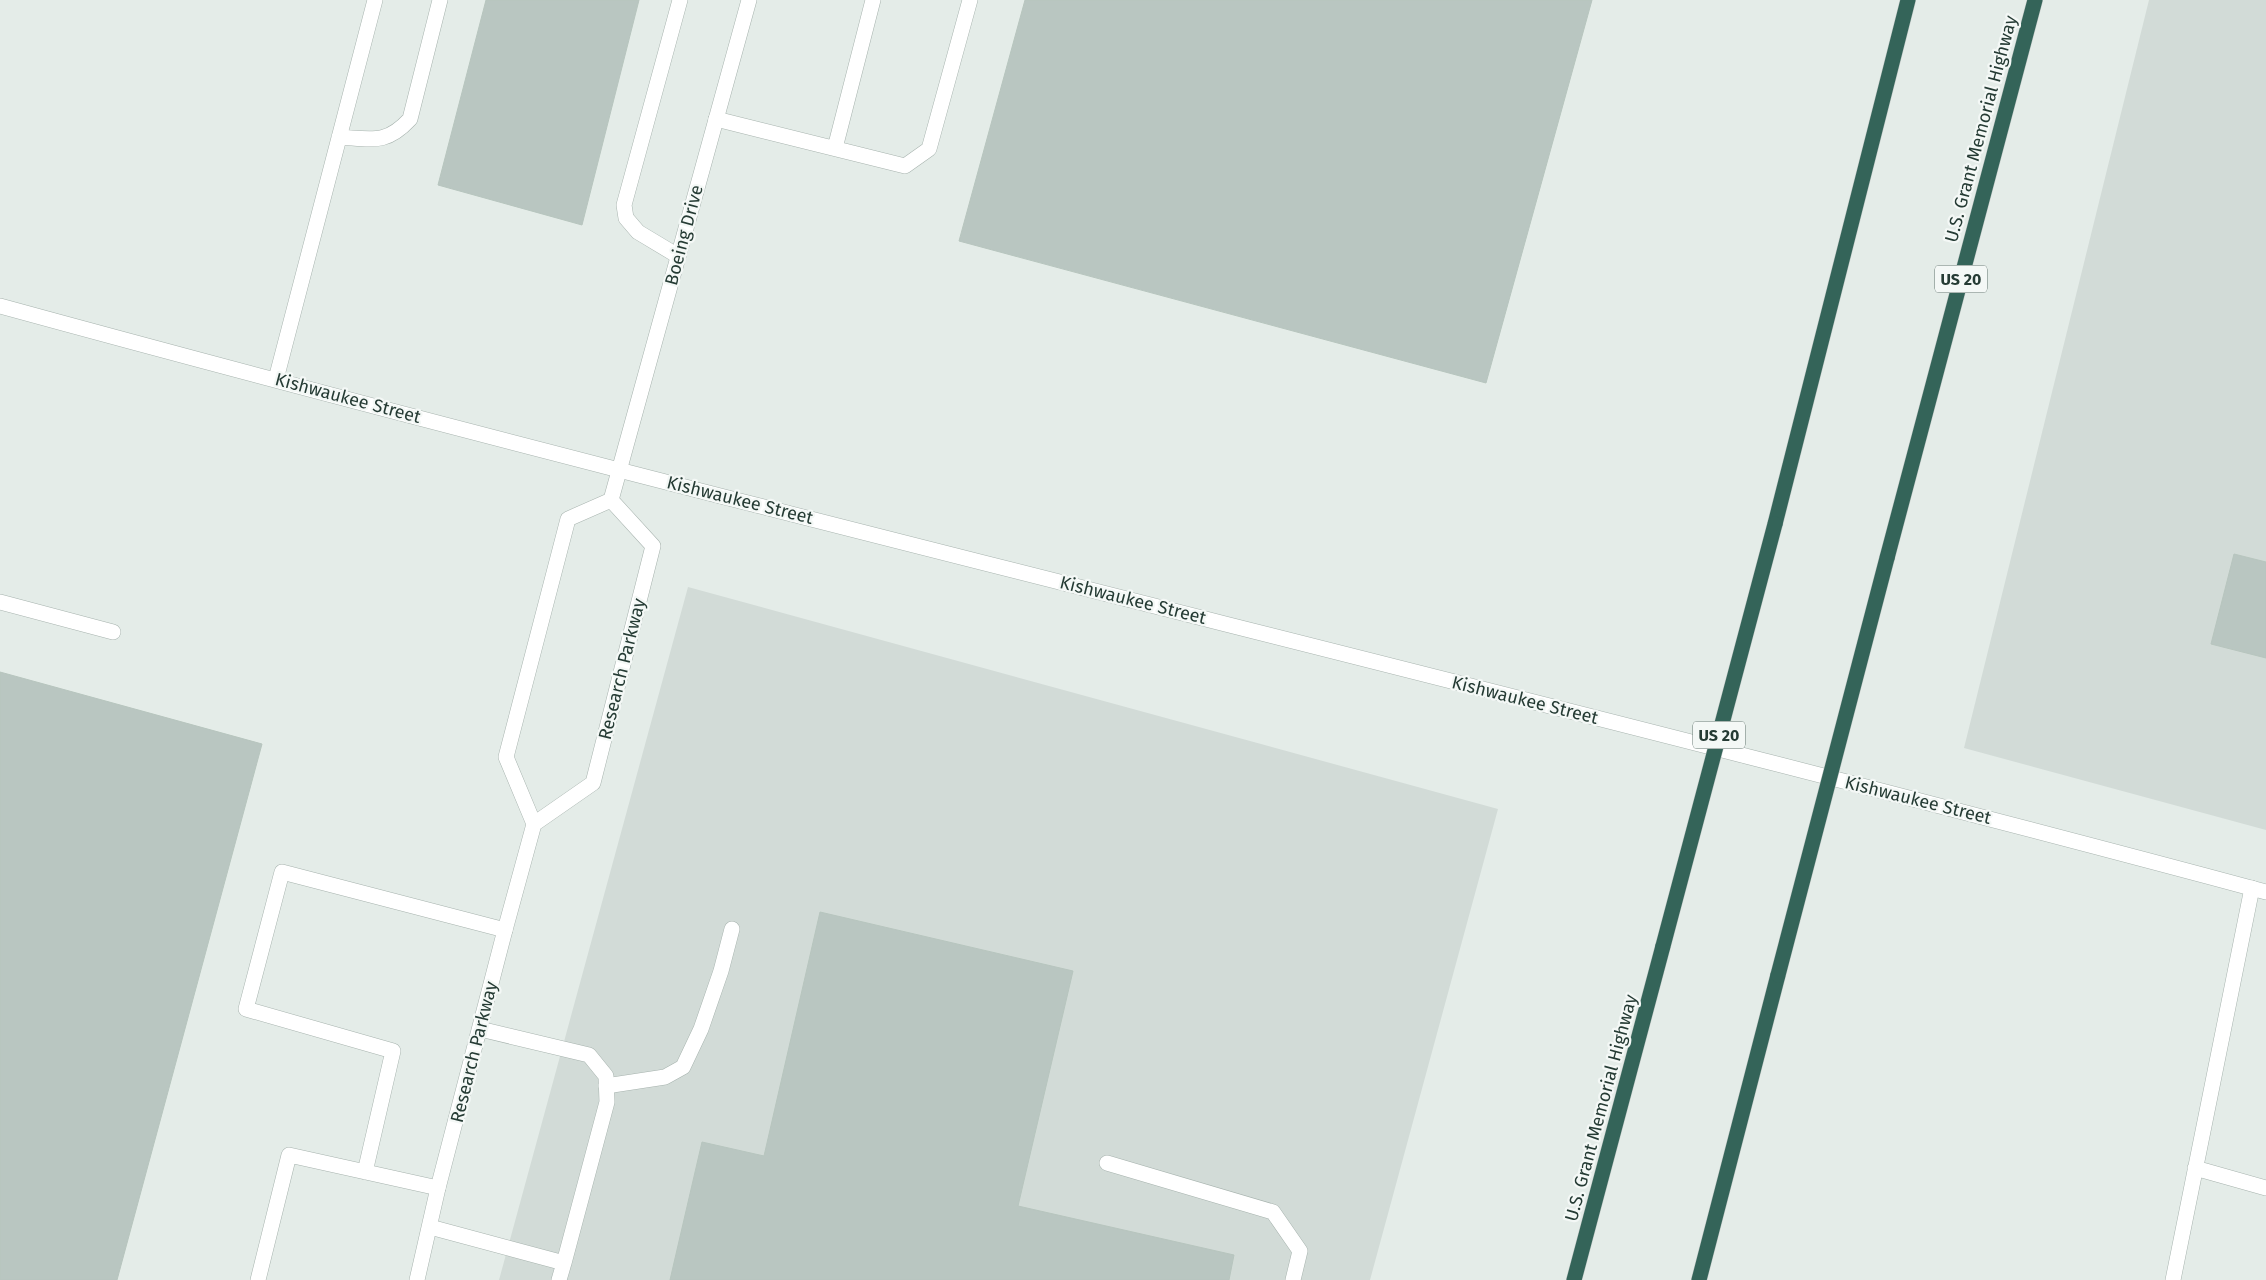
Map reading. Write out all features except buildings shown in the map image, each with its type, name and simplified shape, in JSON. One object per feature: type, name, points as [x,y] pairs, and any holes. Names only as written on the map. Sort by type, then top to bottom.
[{"type":"highway","name":"U.S. Grant Memorial Highway","points":[[1574,1280],[1775,524],[1908,0]]},
{"type":"highway","name":"U.S. Grant Memorial Highway","points":[[1699,1280],[2035,0]]},
{"type":"street","points":[[276,379],[375,0]]},
{"type":"street","points":[[339,137],[376,140],[397,133],[410,119],[440,0]]},
{"type":"street","points":[[678,256],[638,232],[626,218],[624,205],[680,0]]},
{"type":"street","name":"Boeing Drive","points":[[619,469],[749,0]]},
{"type":"street","points":[[835,148],[873,0]]},
{"type":"street","points":[[716,119],[904,166],[929,149],[970,0]]},
{"type":"street","name":"Kishwaukee Street","points":[[0,306],[619,469],[1949,808],[2259,890]]},
{"type":"street","points":[[534,824],[506,757],[568,518],[611,500],[619,469]]},
{"type":"street","name":"Research Parkway","points":[[417,1280],[438,1188],[534,824],[592,782],[653,546],[611,500]]},
{"type":"street","points":[[0,602],[113,632]]},
{"type":"street","points":[[365,1172],[393,1051],[246,1009],[282,872],[505,930]]},
{"type":"street","points":[[2173,1280],[2195,1168],[2259,890]]},
{"type":"street","points":[[606,1086],[665,1077],[683,1067],[701,1029],[721,971],[732,929]]},
{"type":"street","points":[[480,1029],[589,1054],[606,1076],[607,1102],[560,1280]]},
{"type":"street","points":[[258,1280],[288,1155],[438,1188]]},
{"type":"street","points":[[1107,1163],[1273,1212],[1300,1251],[1293,1280]]},
{"type":"street","points":[[2195,1168],[2266,1188]]},
{"type":"street","points":[[430,1227],[564,1263]]},
{"type":"shaded area","points":[[2149,0],[2266,0],[2266,830],[1964,748]]},
{"type":"shaded area","points":[[688,587],[1498,809],[1370,1280],[499,1280]]}]
